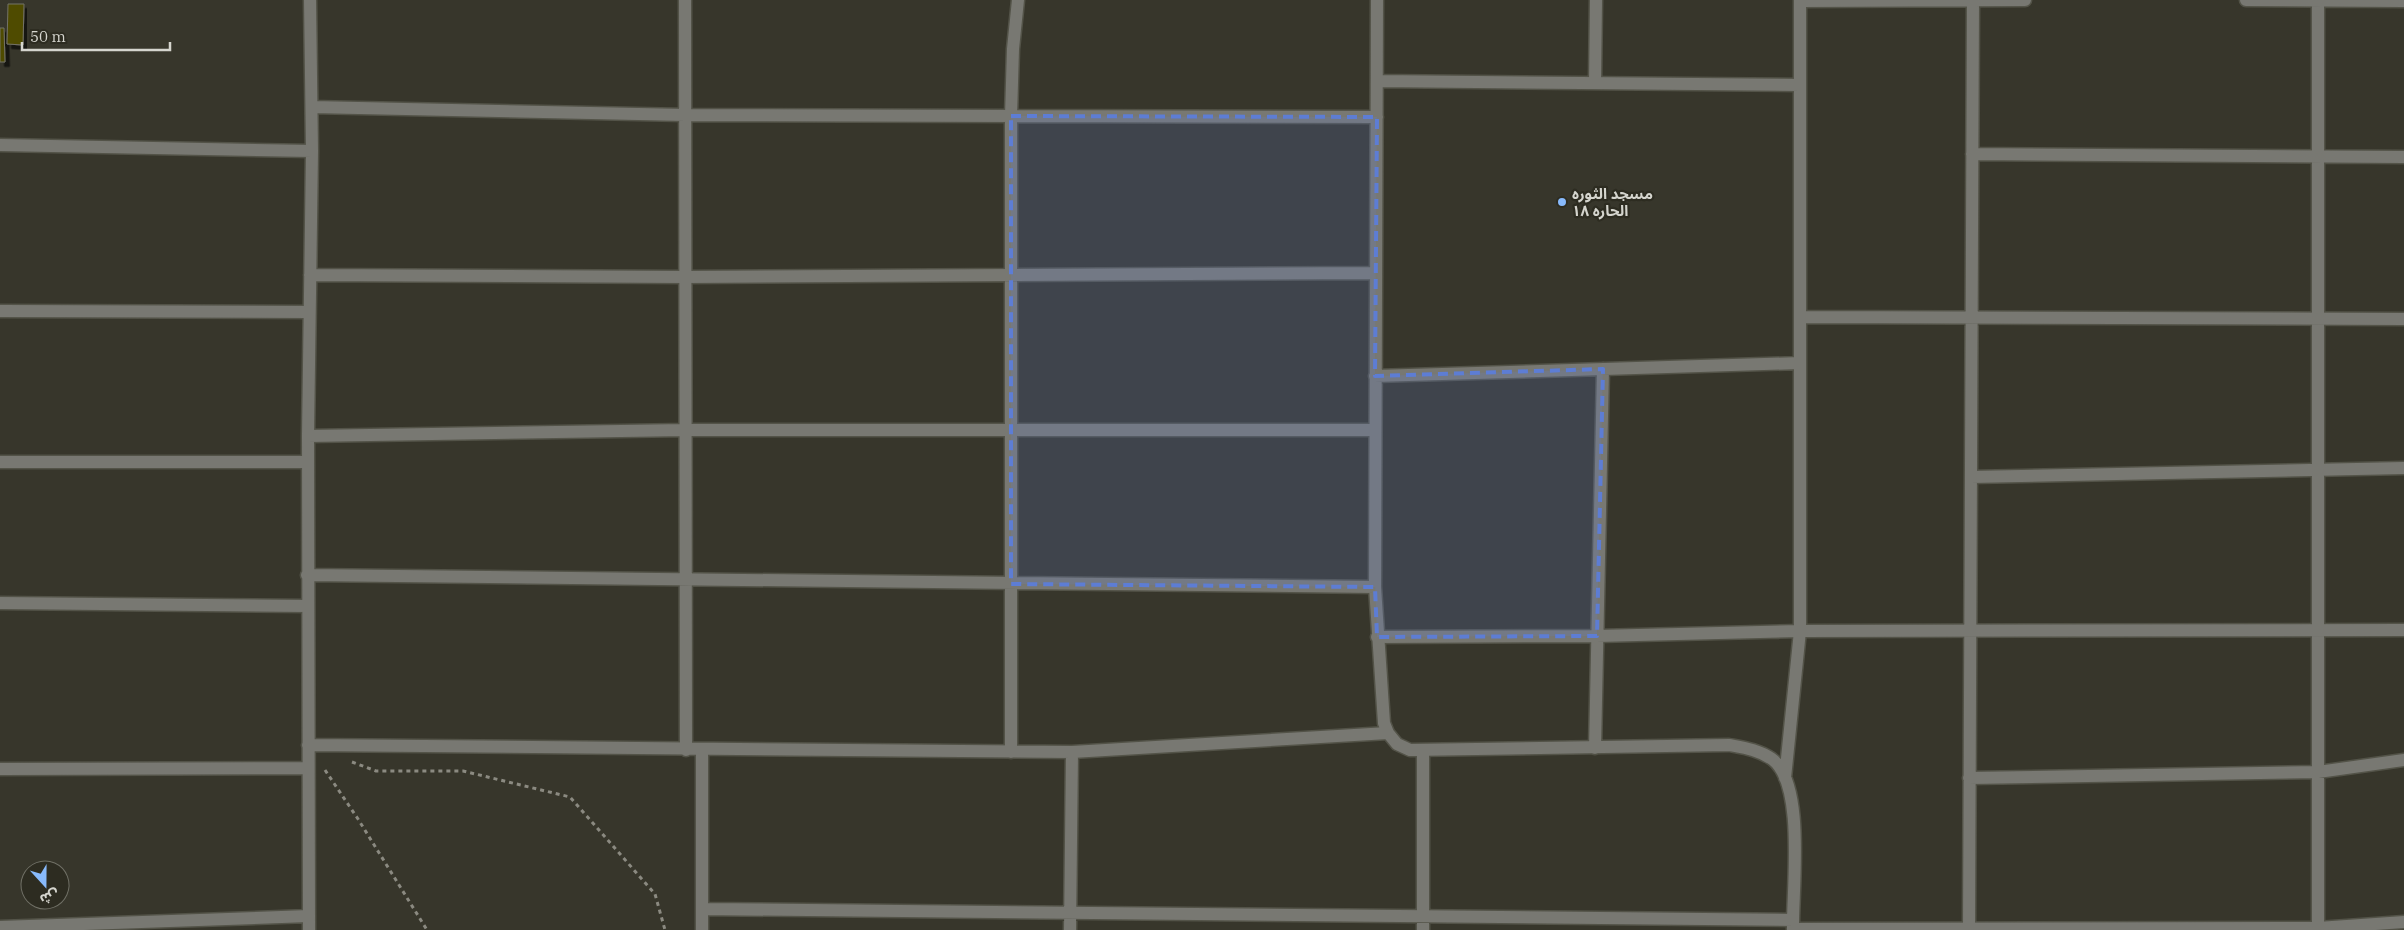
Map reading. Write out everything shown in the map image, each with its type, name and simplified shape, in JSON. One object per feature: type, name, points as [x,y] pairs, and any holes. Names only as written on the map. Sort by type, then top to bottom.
[{"type":"street","points":[[309,930],[307,575],[312,151],[310,0]]},
{"type":"street","points":[[684,0],[686,750]]},
{"type":"street","points":[[1011,752],[1009,275],[1013,49],[1018,0]]},
{"type":"street","points":[[1377,0],[1375,587],[1382,711],[1388,733],[1397,744],[1410,750],[1729,745],[1756,750],[1774,760],[1785,778],[1795,809],[1793,926]]},
{"type":"street","points":[[1594,83],[1596,0]]},
{"type":"street","points":[[1785,778],[1800,631],[1800,0],[2025,0]]},
{"type":"street","points":[[1969,929],[1973,0]]},
{"type":"street","points":[[2246,0],[2404,1]]},
{"type":"street","points":[[2318,0],[2318,929]]},
{"type":"street","points":[[1377,81],[1800,85]]},
{"type":"street","points":[[312,107],[685,115],[1377,117]]},
{"type":"street","points":[[0,146],[312,151]]},
{"type":"street","points":[[1972,154],[2404,157]]},
{"type":"street","points":[[310,275],[685,276],[1376,273]]},
{"type":"street","points":[[0,311],[309,312]]},
{"type":"street","points":[[1800,316],[2404,319]]},
{"type":"street","points":[[1375,376],[1800,363]]},
{"type":"street","points":[[1595,748],[1603,369]]},
{"type":"street","points":[[308,436],[686,430],[1375,430]]},
{"type":"street","points":[[0,462],[308,462]]},
{"type":"street","points":[[1971,477],[2404,468]]},
{"type":"street","points":[[307,575],[1375,587]]},
{"type":"street","points":[[0,603],[307,606]]},
{"type":"street","points":[[1377,637],[1596,636],[1800,631],[2404,630]]},
{"type":"street","points":[[308,745],[686,750],[1072,752],[1388,733]]},
{"type":"street","points":[[702,750],[702,930]]},
{"type":"street","points":[[1423,750],[1423,930]]},
{"type":"street","points":[[1070,930],[1072,752]]},
{"type":"street","points":[[1969,778],[2318,772],[2404,760]]},
{"type":"street","points":[[0,769],[308,768]]},
{"type":"street","points":[[702,909],[1423,916],[1969,929],[2318,929],[2404,922]]},
{"type":"street","points":[[0,927],[309,916]]},
{"type":"path","points":[[350,761],[376,771],[464,771],[570,796],[655,894],[665,930]]},
{"type":"path","points":[[325,769],[427,930]]},
{"type":"highlighted area","points":[[1011,116],[1377,117],[1375,376],[1603,369],[1597,636],[1377,637],[1375,587],[1011,584]]},
{"type":"building","points":[[8,4],[24,4],[23,45],[7,44]]},
{"type":"building","points":[[0,28],[4,28],[5,62],[0,62]]},
{"type":"place","name":"مسجد الثوره الحاره ١٨","points":[[1562,202]]}]
